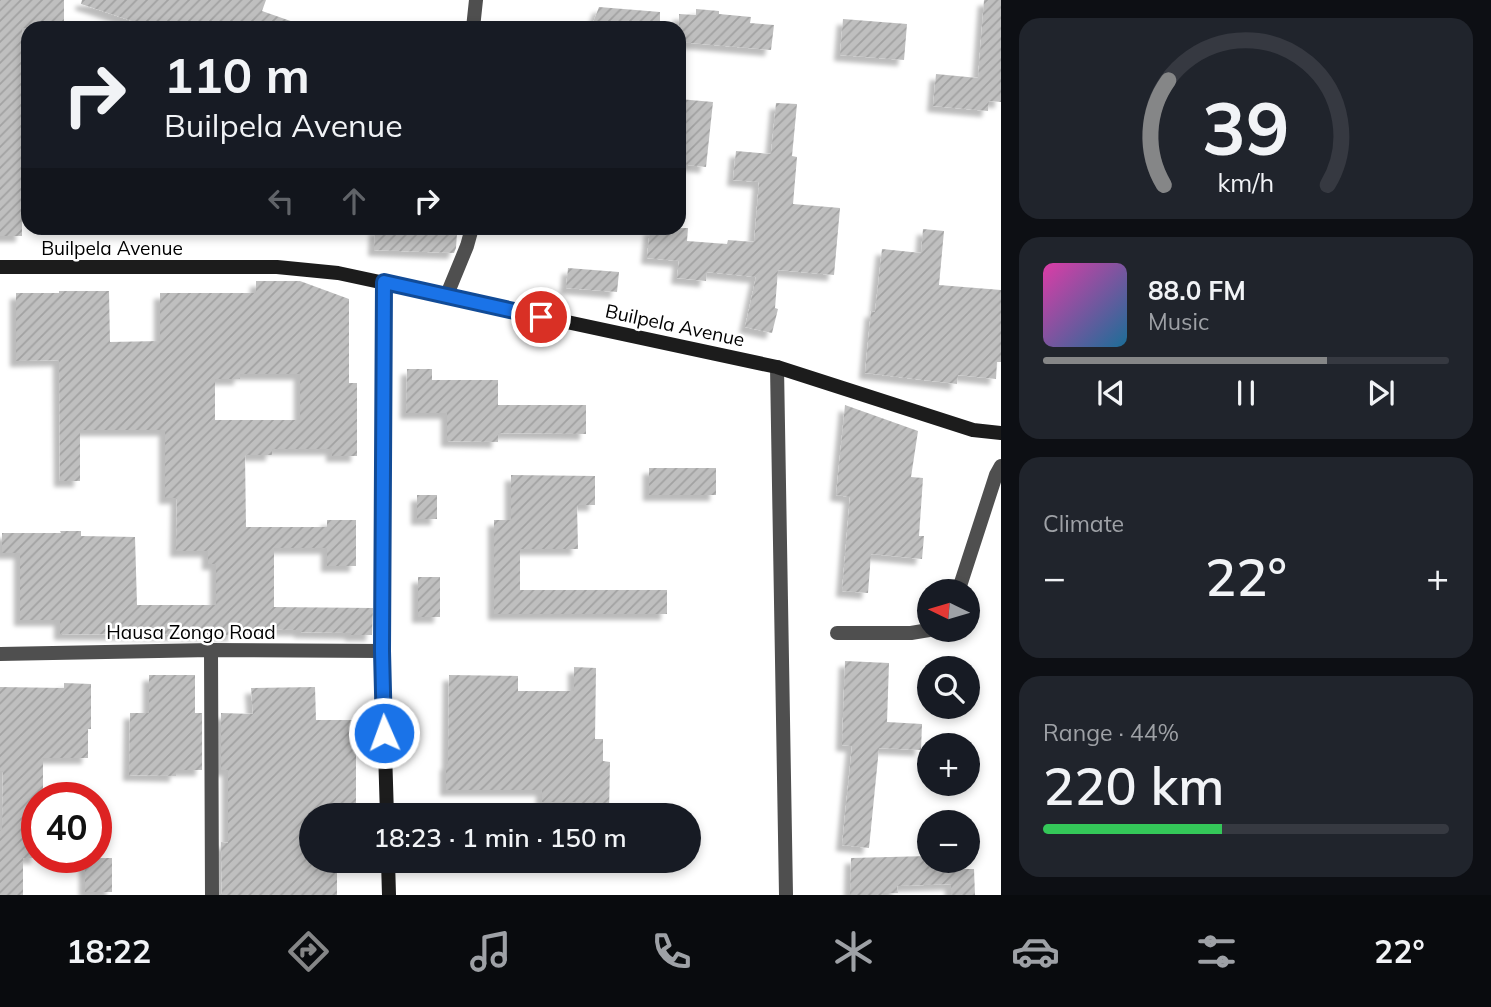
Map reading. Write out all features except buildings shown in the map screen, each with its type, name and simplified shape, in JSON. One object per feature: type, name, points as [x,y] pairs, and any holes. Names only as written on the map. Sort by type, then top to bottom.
[{"type":"street","points":[[474,21],[477,0]]},
{"type":"street","points":[[446,297],[470,235]]},
{"type":"street","name":"Builpela Avenue","points":[[0,267],[277,267],[338,273],[777,367],[973,429],[1001,433]]},
{"type":"street","points":[[384,282],[382,651],[387,803]]},
{"type":"street","points":[[777,367],[786,895]]},
{"type":"street","points":[[962,579],[999,473]]},
{"type":"street","points":[[837,633],[917,632]]},
{"type":"street","points":[[211,650],[212,895]]},
{"type":"street","name":"Hausa Zongo Road","points":[[0,654],[211,650],[382,651]]},
{"type":"street","points":[[388,873],[389,895]]},
{"type":"route","points":[[384,733],[384,282],[541,317]]}]
